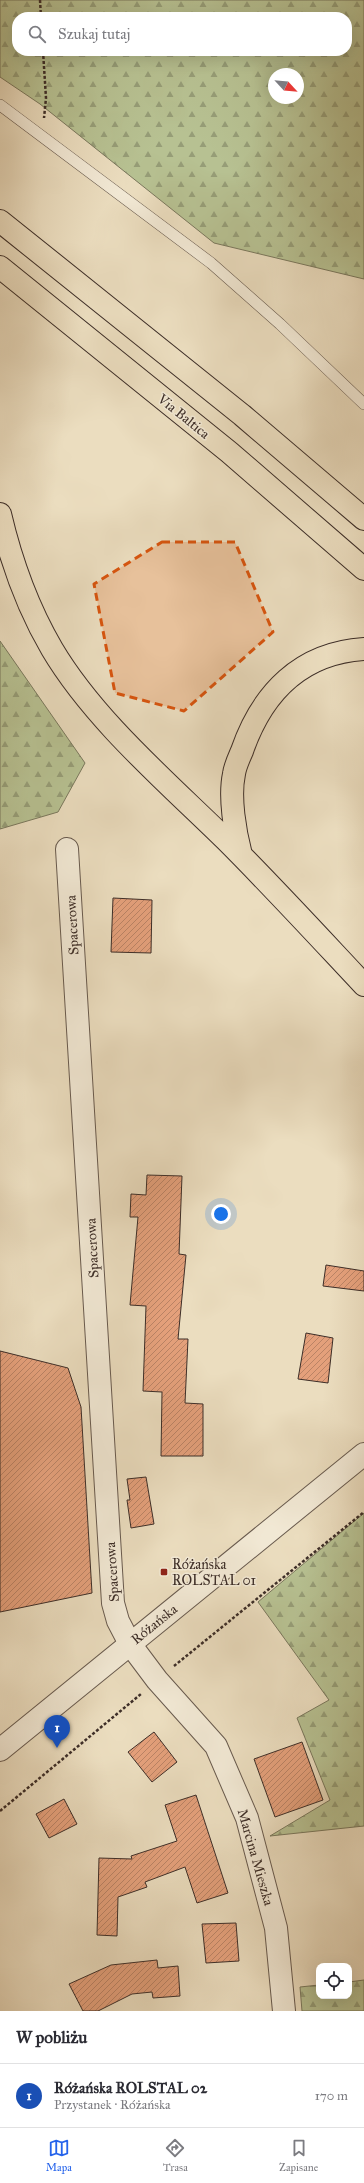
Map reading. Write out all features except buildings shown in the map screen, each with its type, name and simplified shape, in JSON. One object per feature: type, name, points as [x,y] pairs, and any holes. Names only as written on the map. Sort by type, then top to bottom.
[{"type":"highway","points":[[0,221],[236,410],[364,519]]},
{"type":"highway","name":"Via Baltica","points":[[0,267],[228,452],[364,569]]},
{"type":"highway","points":[[0,514],[8,543],[35,617],[72,679],[113,728],[241,855],[364,985]]},
{"type":"highway","points":[[241,855],[233,825],[234,774],[246,739],[260,709],[275,690],[289,676],[314,662],[349,650],[364,649]]},
{"type":"street","name":"Spacerowa","points":[[68,850],[113,1603],[118,1621],[130,1644]]},
{"type":"street","name":"Różańska","points":[[0,1750],[364,1454]]},
{"type":"street","name":"Marcina Mieszka","points":[[130,1644],[157,1680],[216,1746],[247,1818],[276,1928],[284,2011]]},
{"type":"lane","points":[[0,105],[211,263],[280,324],[364,404]]},
{"type":"path","points":[[40,0],[41,12]]},
{"type":"path","points":[[39,134],[44,119],[46,98],[43,56]]},
{"type":"path","points":[[0,1811],[157,1680],[364,1512]]},
{"type":"highlighted area","points":[[162,542],[235,542],[273,632],[184,711],[115,693],[94,584]]},
{"type":"green space","points":[[0,0],[364,0],[364,279],[214,243],[40,104],[0,77]]},
{"type":"green space","points":[[0,641],[85,763],[58,812],[0,829]]},
{"type":"green space","points":[[364,1513],[364,1826],[270,1836],[330,1800],[297,1718],[329,1700],[258,1602]]},
{"type":"green space","points":[[364,1980],[364,2011],[302,2011],[300,1987],[316,1985],[316,1999],[352,1999],[352,1982]]},
{"type":"place","name":"Różańska ROLSTAL 01","points":[[164,1572]]},
{"type":"place","name":"Różańska ROLSTAL 02","points":[[57,1748]]}]
